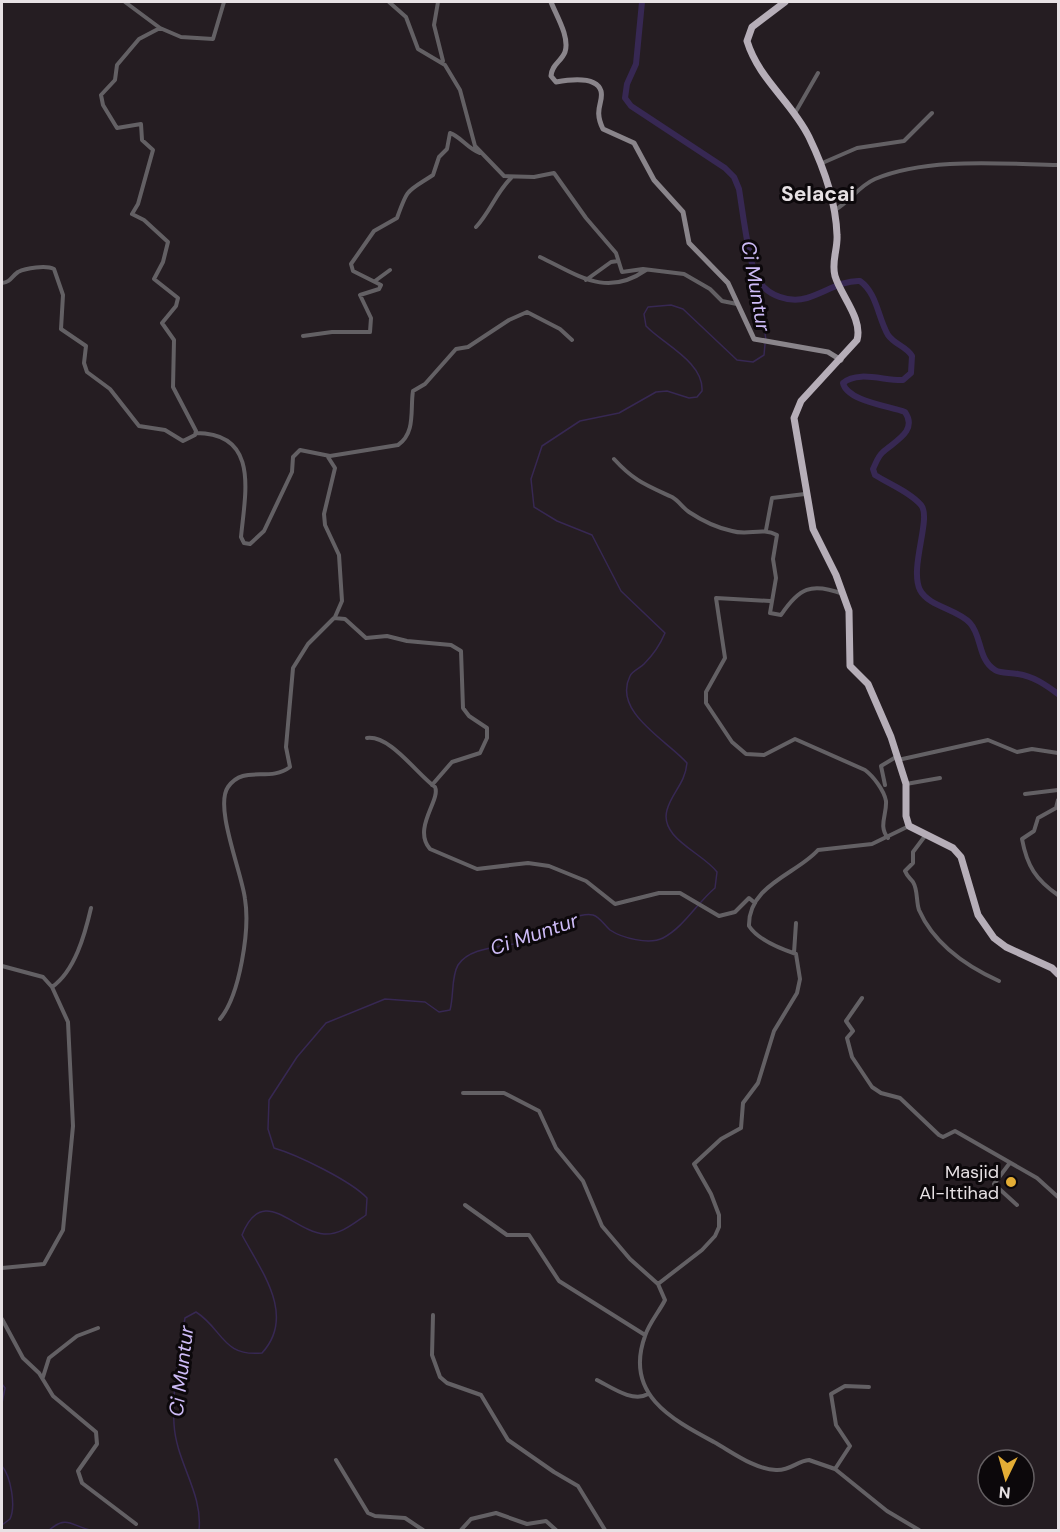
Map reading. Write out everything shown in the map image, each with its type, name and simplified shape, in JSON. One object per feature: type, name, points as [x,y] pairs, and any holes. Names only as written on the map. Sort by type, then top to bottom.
[{"type":"highway","points":[[785,2],[752,27],[747,41],[759,69],[795,113],[810,138],[820,164],[834,210],[837,237],[834,266],[836,280],[858,332],[857,340],[841,360],[807,394],[795,410],[805,494],[813,529],[844,594],[851,619],[850,666],[868,684],[898,758],[906,784],[906,816],[909,826],[953,848],[961,857],[974,907],[988,931],[1006,947],[1048,965],[1059,974]]},
{"type":"main road","points":[[551,2],[562,29],[566,48],[564,55],[552,68],[554,81],[580,79],[599,88],[601,95],[597,112],[603,129],[634,143],[654,180],[683,212],[689,243],[728,284],[750,334],[758,340],[828,352],[841,360]]},
{"type":"street","points":[[125,2],[160,28],[181,37],[210,41],[216,36],[224,2]]},
{"type":"street","points":[[389,2],[406,17],[418,49],[445,65]]},
{"type":"street","points":[[438,2],[434,25],[445,65],[460,88],[473,143],[481,153],[504,176],[511,178],[554,173],[586,218],[616,253],[624,272],[646,269],[684,274],[710,289],[722,301],[738,304]]},
{"type":"street","points":[[160,28],[141,37],[117,65],[115,80],[102,97],[104,106],[117,128],[143,126],[142,140],[153,150],[139,203],[132,214],[144,220],[168,243],[163,262],[154,279],[178,298],[176,306],[162,323],[174,340],[173,387],[196,433]]},
{"type":"street","points":[[795,113],[818,72]]},
{"type":"street","points":[[820,164],[857,148],[904,141],[932,113]]},
{"type":"street","points":[[303,336],[332,332],[370,332],[371,318],[360,295],[380,288],[380,284],[353,271],[351,264],[374,231],[396,218],[405,194],[419,181],[433,175],[439,157],[447,149],[450,134],[456,135],[469,148],[481,153]]},
{"type":"street","points":[[834,210],[846,204],[867,183],[907,171],[976,164],[1059,165]]},
{"type":"street","points":[[476,227],[491,210],[498,192],[511,178]]},
{"type":"street","points":[[540,257],[594,283],[626,282],[646,269]]},
{"type":"street","points":[[586,280],[611,262],[618,261]]},
{"type":"street","points":[[2,283],[9,282],[21,271],[47,266],[54,269],[63,295],[61,329],[86,346],[84,363],[87,372],[110,389],[139,426],[165,430],[186,441],[196,433],[220,437],[242,458],[246,476],[241,537],[247,544],[264,531],[280,501],[292,472],[293,457],[298,451],[304,450],[327,456],[373,451],[402,442],[411,423],[413,391],[424,385],[456,349],[468,346],[509,320],[531,312],[560,329],[572,340]]},
{"type":"street","points":[[375,281],[390,270]]},
{"type":"street","points":[[220,1019],[235,988],[246,910],[238,864],[226,828],[225,796],[228,787],[240,778],[254,773],[273,776],[290,767],[286,747],[293,668],[308,644],[334,618],[342,601],[339,555],[324,523],[324,509],[335,466],[327,456]]},
{"type":"street","points":[[614,459],[634,478],[657,493],[674,499],[690,512],[718,526],[735,532],[765,530],[778,536],[773,559],[776,578],[769,612],[780,616],[796,594],[823,587],[844,594]]},
{"type":"street","points":[[765,530],[772,498],[805,494]]},
{"type":"street","points":[[770,601],[717,597],[715,600],[725,658],[706,692],[706,703],[727,735],[746,754],[764,755],[795,739],[865,770],[872,776],[885,798],[883,827],[888,838]]},
{"type":"street","points":[[334,618],[345,620],[366,639],[387,636],[406,641],[451,645],[461,651],[463,708],[471,718],[487,728],[488,735],[480,753],[452,762],[432,785]]},
{"type":"street","points":[[367,738],[378,738],[389,743],[432,785],[437,793],[426,816],[427,845],[430,849],[460,864],[477,869],[522,863],[544,865],[586,881],[615,904],[659,893],[689,895],[712,914],[727,916],[735,912],[749,898],[755,903]]},
{"type":"street","points":[[885,785],[881,766],[898,758],[988,740],[1017,752],[1032,749],[1059,753]]},
{"type":"street","points":[[906,784],[940,778]]},
{"type":"street","points":[[1025,794],[1059,790]]},
{"type":"street","points":[[1059,800],[1056,808],[1038,818],[1034,831],[1022,839],[1025,858],[1032,872],[1059,895]]},
{"type":"street","points":[[794,953],[785,951],[750,928],[749,920],[755,903],[774,881],[806,863],[821,848],[859,847],[888,838],[909,826]]},
{"type":"street","points":[[925,836],[913,852],[913,863],[905,872],[913,882],[918,906],[926,924],[948,950],[972,968],[999,981]]},
{"type":"street","points":[[52,987],[62,979],[82,942],[91,908]]},
{"type":"street","points":[[658,1284],[702,1250],[718,1232],[720,1222],[717,1208],[694,1164],[721,1139],[741,1128],[743,1103],[758,1083],[774,1030],[799,989],[799,965],[794,953],[796,923]]},
{"type":"street","points":[[2,966],[40,975],[52,987],[68,1022],[73,1118],[63,1230],[44,1264],[2,1268]]},
{"type":"street","points":[[862,998],[846,1023],[853,1031],[847,1037],[850,1054],[867,1082],[881,1094],[900,1098],[939,1136],[943,1137],[954,1130],[1036,1178],[1059,1197]]},
{"type":"street","points":[[463,1093],[504,1092],[539,1111],[556,1148],[583,1181],[602,1226],[630,1259],[658,1284],[665,1300],[645,1335],[640,1370],[648,1394],[660,1408],[682,1425],[761,1467],[783,1471],[810,1460],[835,1469],[887,1511],[919,1530]]},
{"type":"street","points":[[1009,1164],[994,1184],[1017,1205]]},
{"type":"street","points":[[465,1204],[507,1234],[528,1235],[559,1281],[645,1335]]},
{"type":"street","points":[[433,1315],[432,1355],[440,1377],[481,1395],[512,1442],[578,1485],[605,1530]]},
{"type":"street","points":[[2,1319],[23,1358],[43,1377],[52,1396],[81,1417],[97,1436],[93,1452],[79,1467],[78,1476],[82,1483],[136,1524]]},
{"type":"street","points":[[43,1377],[49,1358],[77,1336],[98,1328]]},
{"type":"street","points":[[597,1380],[630,1395],[648,1394]]},
{"type":"street","points":[[835,1469],[850,1446],[836,1425],[831,1394],[844,1386],[869,1387]]},
{"type":"street","points":[[336,1460],[368,1513],[375,1516],[405,1518],[423,1530]]},
{"type":"street","points":[[460,1530],[471,1518],[499,1513],[527,1524],[546,1521],[556,1530]]},
{"type":"waterway","points":[[642,2],[636,64],[627,84],[625,98],[631,106],[725,168],[734,177],[739,189],[752,262],[762,286],[773,294],[793,300],[807,298],[853,281],[860,281],[874,299],[888,335],[912,356],[911,373],[903,380],[856,377],[843,383],[846,389],[860,399],[905,412],[908,419],[907,430],[899,440],[881,454],[873,469],[875,475],[916,500],[924,511],[917,569],[920,590],[930,600],[965,618],[970,623],[977,634],[986,660],[995,670],[1029,677],[1058,694]]},
{"type":"waterway","name":"Ci Muntur","points":[[757,280],[766,340]]},
{"type":"waterway","name":"Ci Muntur","points":[[199,1530],[197,1503],[179,1451],[174,1424],[175,1384],[185,1318],[196,1312],[224,1340],[239,1351],[262,1353],[272,1339],[276,1324],[276,1309],[266,1279],[242,1235],[250,1220],[259,1212],[269,1211],[312,1231],[330,1234],[346,1228],[366,1215],[367,1198],[359,1191],[324,1169],[274,1148],[268,1129],[269,1100],[297,1057],[326,1023],[385,999],[425,1002],[439,1012],[450,1010],[453,981],[458,965],[480,950],[526,941],[568,920],[585,915],[595,916],[610,930],[621,936],[643,941],[657,940],[677,928],[715,888],[717,872],[676,837],[669,829],[666,820],[669,804],[684,777],[687,763],[645,725],[635,714],[629,702],[627,689],[630,676],[659,646],[665,633],[621,591],[592,535],[557,521],[534,507],[531,479],[542,446],[580,421],[619,413],[656,392],[667,391],[689,398],[697,397],[702,391],[701,381],[690,362],[646,326],[644,314],[648,307],[671,305],[683,309],[737,360],[753,362],[764,355],[765,344]]},
{"type":"waterway","points":[[2,1384],[5,1388],[2,1403]]},
{"type":"waterway","points":[[2,1466],[10,1484],[13,1507],[10,1519],[2,1525]]},
{"type":"waterway","points":[[49,1530],[65,1522],[90,1530],[106,1530]]},
{"type":"place","name":"Masjid Al-Ittihad","points":[[1011,1182]]},
{"type":"district","name":"Selacai","points":[[818,194]]}]
